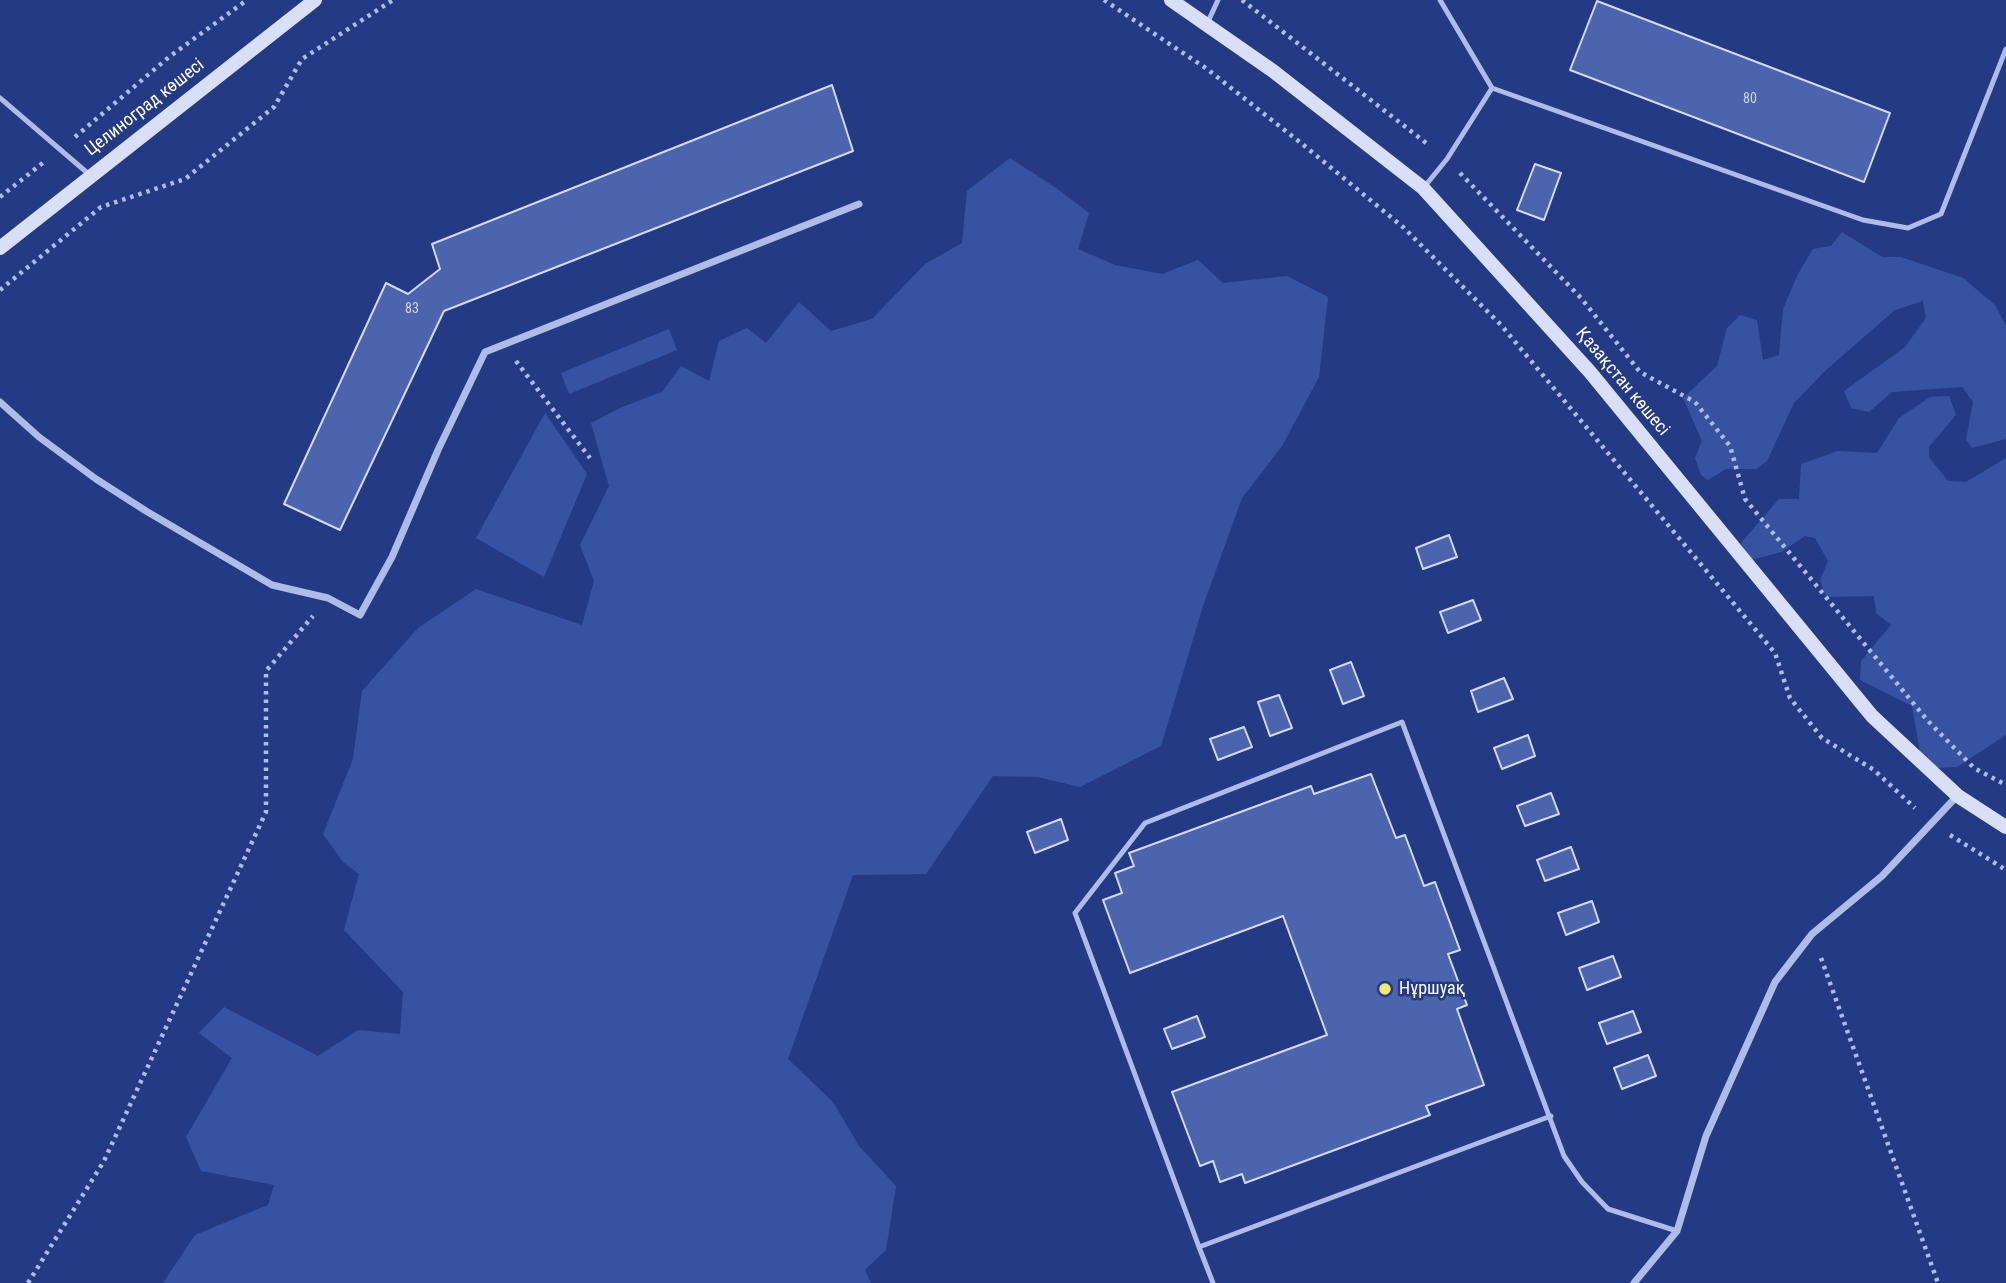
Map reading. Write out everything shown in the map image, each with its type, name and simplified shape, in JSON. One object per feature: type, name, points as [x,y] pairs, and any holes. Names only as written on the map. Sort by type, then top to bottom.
[{"type":"street","name":"Целиноград көшесі","points":[[0,248],[315,0]]},
{"type":"street","name":"Қазақстан көшесі","points":[[1171,0],[1273,71],[1423,188],[1590,372],[1872,716],[1958,796],[2006,827]]},
{"type":"street","points":[[0,402],[39,437],[146,511],[272,585],[328,598],[360,615],[392,557],[438,450],[485,352],[859,204]]},
{"type":"street","points":[[1634,1283],[1677,1231],[1706,1136],[1775,982],[1812,934],[1882,876],[1958,796]]},
{"type":"lane","points":[[1207,24],[1218,0]]},
{"type":"lane","points":[[1440,0],[1492,88],[1863,220],[1908,228],[1941,214],[2006,49]]},
{"type":"lane","points":[[1423,188],[1447,159],[1492,88]]},
{"type":"lane","points":[[0,98],[91,176]]},
{"type":"lane","points":[[1213,1283],[1075,913],[1145,823],[1402,722],[1564,1156],[1582,1182],[1608,1209],[1677,1231]]},
{"type":"lane","points":[[1199,1247],[1551,1116]]},
{"type":"path","points":[[0,198],[169,57],[247,0]]},
{"type":"path","points":[[0,290],[101,207],[185,179],[274,107],[302,59],[393,0]]},
{"type":"path","points":[[1104,0],[1207,69],[1403,227],[1510,336],[1775,653],[1790,698],[1822,738],[1874,770],[1932,823],[2006,870]]},
{"type":"path","points":[[1242,0],[1447,159],[1581,298],[1640,372],[1695,402],[1730,446],[1745,499],[1928,721],[1974,768],[2006,785]]},
{"type":"path","points":[[0,275],[6,284]]},
{"type":"path","points":[[503,345],[590,458]]},
{"type":"path","points":[[28,1283],[104,1161],[266,812],[267,671],[328,598]]},
{"type":"path","points":[[1812,934],[1938,1283]]},
{"type":"shaded area","points":[[1010,158],[1089,213],[1078,249],[1115,265],[1162,274],[1198,260],[1223,283],[1287,276],[1328,297],[1319,377],[1282,446],[1242,498],[1203,606],[1161,746],[1080,787],[1038,777],[993,776],[926,874],[853,875],[788,1059],[833,1102],[859,1146],[896,1186],[886,1250],[865,1270],[871,1283],[163,1283],[195,1235],[268,1205],[274,1185],[201,1171],[186,1137],[232,1058],[199,1033],[224,1007],[318,1056],[358,1030],[400,1034],[403,992],[344,930],[359,874],[343,862],[323,834],[353,759],[362,691],[418,628],[476,589],[582,625],[594,581],[580,545],[609,486],[591,423],[622,407],[662,392],[681,366],[709,381],[719,341],[747,328],[766,343],[799,302],[831,331],[872,319],[925,264],[962,243],[967,191]]},
{"type":"shaded area","points":[[1842,232],[1882,257],[1901,257],[1963,278],[1995,305],[2006,326],[2006,439],[1972,448],[1966,440],[1973,402],[1962,387],[1892,392],[1869,412],[1851,408],[1844,391],[1905,347],[1926,318],[1923,301],[1895,310],[1826,370],[1794,403],[1767,461],[1756,469],[1726,469],[1708,480],[1701,475],[1695,458],[1702,441],[1683,398],[1717,366],[1727,328],[1740,315],[1757,320],[1763,360],[1779,355],[1783,309],[1798,274],[1813,249],[1831,246]]},
{"type":"shaded area","points":[[669,329],[677,350],[569,394],[561,373]]},
{"type":"shaded area","points":[[1949,396],[1956,415],[1929,447],[1929,457],[1948,481],[1966,482],[2006,458],[2006,735],[1957,767],[1930,768],[1920,752],[1912,706],[1860,680],[1861,661],[1891,625],[1876,613],[1874,596],[1826,597],[1820,580],[1828,561],[1815,538],[1805,536],[1781,552],[1751,560],[1741,543],[1779,499],[1799,499],[1801,464],[1838,451],[1877,453],[1899,418],[1930,397]]},
{"type":"shaded area","points":[[545,413],[587,474],[544,577],[476,538]]},
{"type":"building","points":[[1597,1],[1890,113],[1864,182],[1570,70]]},
{"type":"building","points":[[832,85],[853,151],[444,311],[340,530],[284,504],[386,283],[408,294],[440,269],[432,244]]},
{"type":"building","points":[[1535,164],[1561,173],[1544,220],[1517,210]]},
{"type":"building","points":[[1449,535],[1457,557],[1423,569],[1416,548]]},
{"type":"building","points":[[1473,600],[1481,620],[1448,633],[1440,612]]},
{"type":"building","points":[[1351,662],[1364,696],[1343,704],[1330,670]]},
{"type":"building","points":[[1504,678],[1513,699],[1478,712],[1471,691]]},
{"type":"building","points":[[1279,695],[1292,728],[1270,736],[1258,702]]},
{"type":"building","points":[[1244,727],[1252,747],[1218,760],[1210,739]]},
{"type":"building","points":[[1528,735],[1535,756],[1502,769],[1494,748]]},
{"type":"building","name":"Нұршуақ","points":[[1371,774],[1396,838],[1405,835],[1424,886],[1435,882],[1460,950],[1448,954],[1467,1005],[1457,1009],[1484,1085],[1426,1106],[1430,1115],[1245,1183],[1242,1174],[1220,1182],[1213,1161],[1200,1166],[1172,1092],[1327,1035],[1283,916],[1130,973],[1103,900],[1122,893],[1115,873],[1134,866],[1129,853],[1311,786],[1314,794]]},
{"type":"building","points":[[1551,793],[1559,814],[1525,826],[1517,806]]},
{"type":"building","points":[[1061,819],[1068,840],[1035,853],[1027,832]]},
{"type":"building","points":[[1571,847],[1579,869],[1545,881],[1537,860]]},
{"type":"building","points":[[1592,901],[1599,922],[1566,935],[1558,913]]},
{"type":"building","points":[[1613,956],[1621,977],[1587,990],[1579,968]]},
{"type":"building","points":[[1633,1011],[1641,1032],[1607,1044],[1599,1023]]},
{"type":"building","points":[[1197,1016],[1205,1037],[1172,1049],[1164,1029]]},
{"type":"building","points":[[1648,1055],[1656,1076],[1622,1089],[1614,1068]]},
{"type":"place","name":"Нұршуақ","points":[[1385,989]]}]
